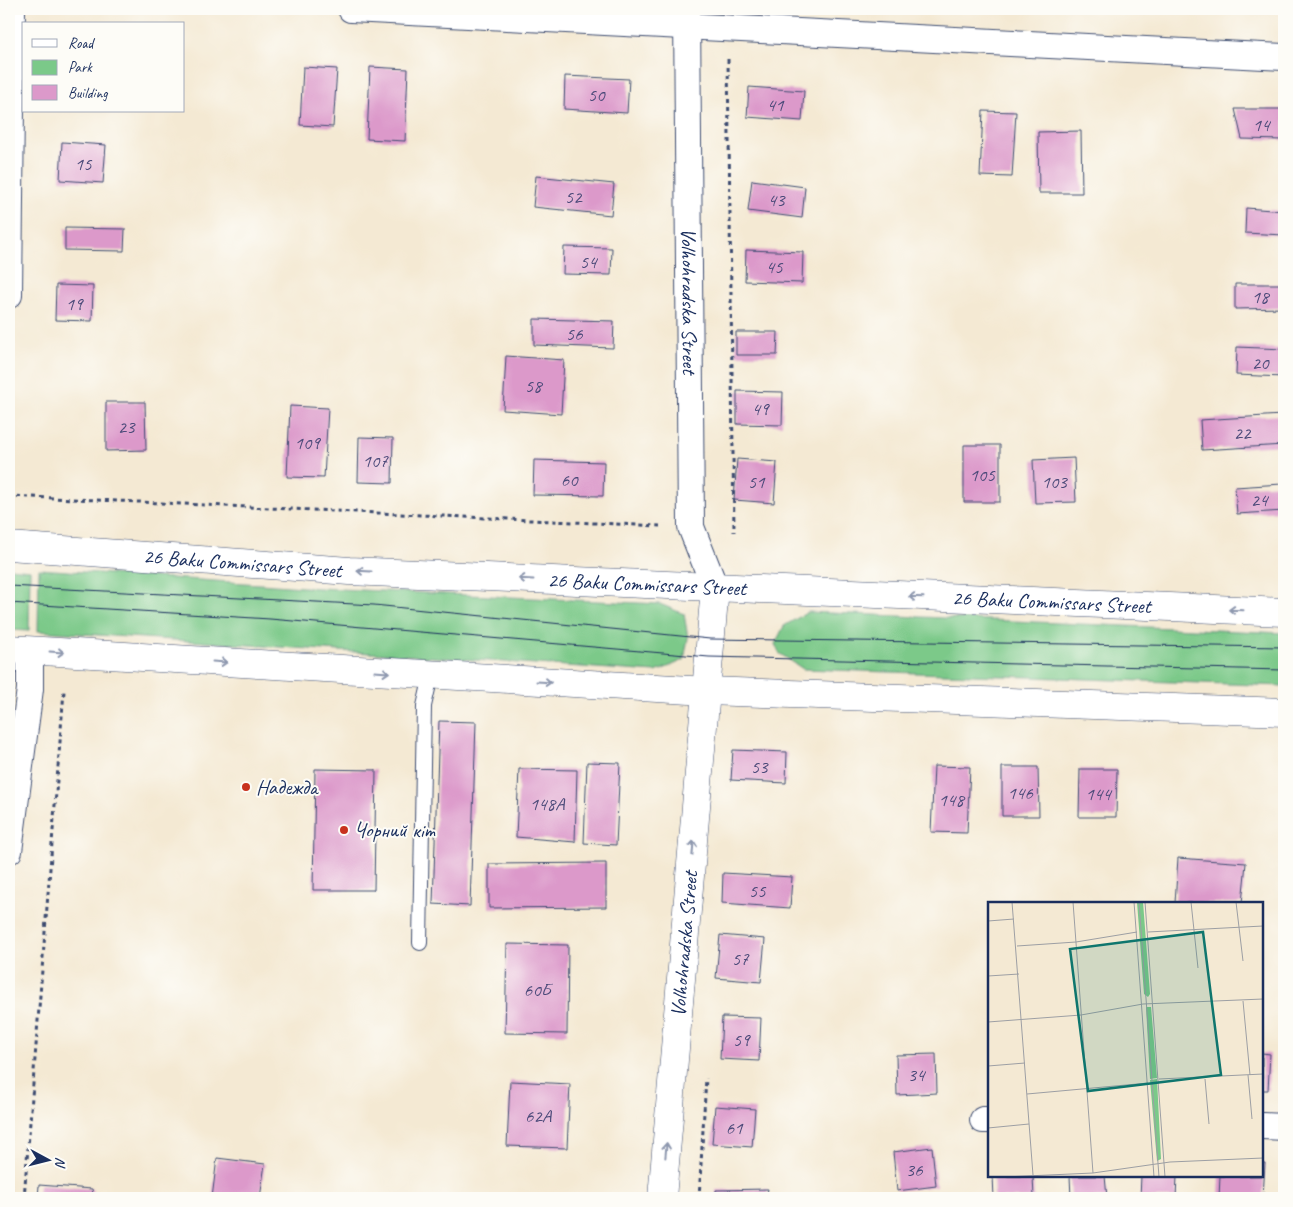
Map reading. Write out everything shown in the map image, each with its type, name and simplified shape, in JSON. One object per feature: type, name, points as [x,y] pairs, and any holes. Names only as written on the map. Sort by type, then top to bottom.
[{"type":"street","points":[[9,295],[12,9]]},
{"type":"street","points":[[351,9],[687,18],[728,28],[1284,57]]},
{"type":"street","name":"Volhohradska Street","points":[[662,1198],[716,588],[691,527],[687,18]]},
{"type":"street","name":"26 Baku Commissars Street","points":[[9,546],[349,571],[1284,612]]},
{"type":"street","points":[[9,852],[30,689],[19,650],[707,691],[1284,712]]},
{"type":"street","points":[[1263,1126],[1284,1127]]},
{"type":"lane","points":[[420,943],[424,706],[431,676]]},
{"type":"path","points":[[728,28],[734,532]]},
{"type":"path","points":[[9,496],[691,527]]},
{"type":"path","points":[[24,1198],[64,692]]},
{"type":"green space","points":[[9,568],[30,570],[29,631],[9,630]]},
{"type":"green space","points":[[39,569],[318,588],[660,604],[684,614],[688,638],[684,660],[656,672],[38,631]]},
{"type":"green space","points":[[808,612],[1284,633],[1284,686],[803,669],[779,653],[775,644],[784,626]]},
{"type":"building","points":[[303,67],[337,69],[333,127],[300,125]]},
{"type":"building","points":[[370,67],[408,69],[405,141],[367,139]]},
{"type":"building","points":[[565,76],[629,79],[627,113],[564,109]]},
{"type":"building","points":[[749,87],[804,91],[802,121],[747,117]]},
{"type":"building","points":[[1235,109],[1284,109],[1284,140],[1242,139]]},
{"type":"building","points":[[983,111],[1016,112],[1012,177],[980,176]]},
{"type":"building","points":[[1081,131],[1082,193],[1039,193],[1038,132]]},
{"type":"building","points":[[62,142],[106,145],[103,183],[60,180]]},
{"type":"building","points":[[536,176],[614,184],[611,215],[533,207]]},
{"type":"building","points":[[752,180],[805,187],[802,218],[748,211]]},
{"type":"building","points":[[1246,208],[1284,211],[1284,235],[1245,233]]},
{"type":"building","points":[[65,228],[125,229],[124,251],[65,250]]},
{"type":"building","points":[[564,247],[612,248],[611,275],[563,274]]},
{"type":"building","points":[[746,250],[803,252],[802,283],[745,281]]},
{"type":"building","points":[[1235,284],[1284,284],[1284,308],[1235,309]]},
{"type":"building","points":[[56,285],[93,286],[92,321],[55,320]]},
{"type":"building","points":[[534,319],[614,321],[613,348],[534,345]]},
{"type":"building","points":[[736,332],[778,332],[777,355],[736,355]]},
{"type":"building","points":[[1237,347],[1284,349],[1284,377],[1236,375]]},
{"type":"building","points":[[506,356],[564,360],[561,414],[503,410]]},
{"type":"building","points":[[737,391],[783,392],[782,425],[737,424]]},
{"type":"building","points":[[106,402],[145,402],[146,450],[106,451]]},
{"type":"building","points":[[290,406],[328,408],[324,478],[287,477]]},
{"type":"building","points":[[1282,415],[1284,445],[1202,450],[1200,420]]},
{"type":"building","points":[[359,437],[393,438],[392,483],[358,482]]},
{"type":"building","points":[[964,445],[1000,445],[1000,502],[964,502]]},
{"type":"building","points":[[1074,458],[1076,502],[1035,503],[1033,460]]},
{"type":"building","points":[[737,459],[777,462],[774,503],[734,500]]},
{"type":"building","points":[[534,460],[604,462],[603,496],[533,495]]},
{"type":"building","points":[[1282,484],[1284,511],[1237,514],[1235,487]]},
{"type":"building","points":[[439,721],[476,722],[470,906],[433,904]]},
{"type":"building","points":[[733,750],[787,752],[786,783],[731,780]]},
{"type":"building","points":[[587,762],[620,763],[616,845],[584,843]]},
{"type":"building","points":[[934,766],[970,767],[967,833],[931,832]]},
{"type":"building","points":[[1002,767],[1038,767],[1039,816],[1002,816]]},
{"type":"building","name":"Чорний кіт","points":[[315,769],[376,770],[374,890],[313,890]]},
{"type":"building","points":[[519,769],[577,770],[575,842],[516,837]]},
{"type":"building","points":[[1080,769],[1117,769],[1116,817],[1079,817]]},
{"type":"building","points":[[1178,858],[1246,863],[1242,902],[1175,902]]},
{"type":"building","points":[[606,863],[606,907],[489,908],[489,864]]},
{"type":"building","points":[[723,873],[792,877],[790,908],[722,903]]},
{"type":"building","points":[[720,935],[765,939],[761,982],[716,978]]},
{"type":"building","points":[[507,944],[568,945],[567,1034],[505,1033]]},
{"type":"building","points":[[722,1017],[761,1018],[759,1061],[720,1059]]},
{"type":"building","points":[[1263,1053],[1270,1054],[1268,1090],[1263,1090]]},
{"type":"building","points":[[936,1054],[937,1093],[897,1095],[896,1055]]},
{"type":"building","points":[[510,1081],[570,1084],[567,1148],[507,1146]]},
{"type":"building","points":[[715,1106],[755,1109],[752,1147],[712,1144]]},
{"type":"building","points":[[932,1147],[936,1186],[897,1191],[893,1152]]},
{"type":"building","points":[[217,1158],[265,1164],[260,1198],[212,1198]]},
{"type":"building","points":[[1263,1163],[1265,1163],[1263,1198],[1219,1198],[1220,1177],[1263,1177]]},
{"type":"building","points":[[993,1177],[1033,1177],[1034,1198],[994,1198]]},
{"type":"building","points":[[1070,1177],[1105,1177],[1107,1198],[1071,1198]]},
{"type":"building","points":[[1141,1177],[1177,1177],[1176,1198],[1140,1198]]},
{"type":"building","points":[[39,1185],[92,1189],[94,1198],[38,1198]]},
{"type":"building","points":[[768,1189],[766,1198],[716,1198],[716,1190]]},
{"type":"tram line","points":[[9,586],[374,605],[710,639],[1284,647]]},
{"type":"tram line","points":[[9,603],[270,619],[709,657],[1284,670]]},
{"type":"place","name":"Надежда","points":[[246,787]]},
{"type":"place","name":"Чорний кіт","points":[[344,830]]}]
